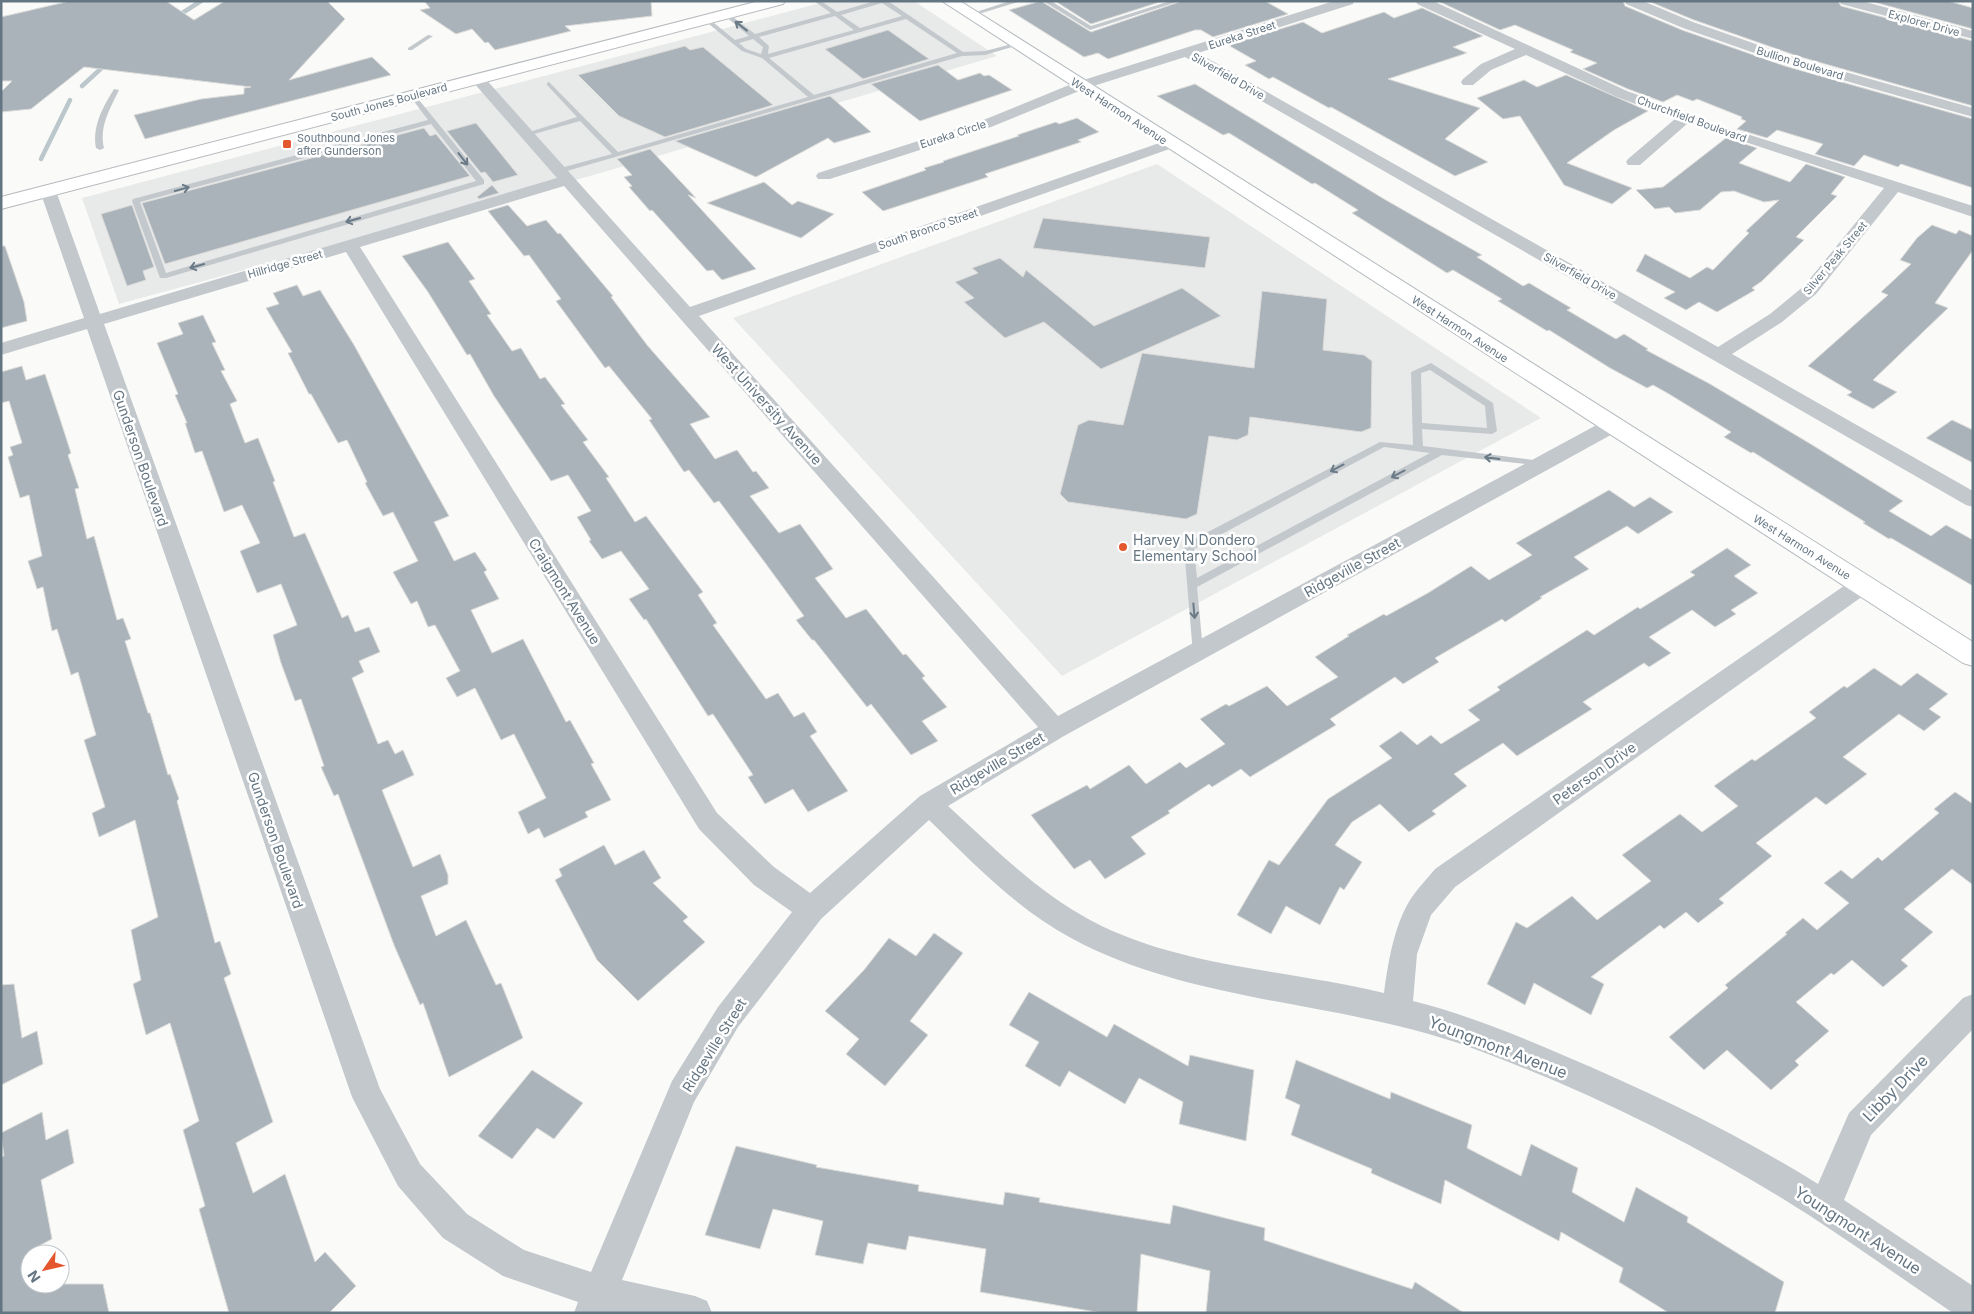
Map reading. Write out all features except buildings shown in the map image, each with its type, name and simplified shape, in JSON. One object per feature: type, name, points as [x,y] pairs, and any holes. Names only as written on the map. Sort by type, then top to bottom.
[{"type":"main road","name":"South Jones Boulevard","points":[[1,203],[778,1]]},
{"type":"main road","name":"West Harmon Avenue","points":[[948,1],[1973,656]]},
{"type":"street","name":"Eureka Street","points":[[1079,86],[1348,1]]},
{"type":"street","name":"Churchfield Boulevard","points":[[1422,1],[1622,94],[1685,118],[1973,212]]},
{"type":"street","name":"Bullion Boulevard","points":[[1631,1],[1688,25],[1791,62],[1973,113]]},
{"type":"street","name":"Explorer Drive","points":[[1846,1],[1973,35]]},
{"type":"street","points":[[1468,82],[1486,67],[1525,50]]},
{"type":"street","name":"Silverfield Drive","points":[[1186,52],[1973,500]]},
{"type":"street","name":"West University Avenue","points":[[478,79],[1055,728]]},
{"type":"street","name":"Eureka Circle","points":[[824,176],[986,124],[1079,86]]},
{"type":"street","points":[[1634,162],[1685,118]]},
{"type":"street","name":"South Bronco Street","points":[[687,314],[1170,144]]},
{"type":"street","name":"Hillridge Street","points":[[1,349],[350,245],[564,176]]},
{"type":"street","name":"Silver Peak Street","points":[[1718,355],[1776,318],[1810,290],[1895,185]]},
{"type":"street","name":"Gunderson Boulevard","points":[[48,191],[92,321],[367,1097],[409,1175],[455,1226],[515,1264],[595,1302],[695,1313]]},
{"type":"street","name":"Craigmont Avenue","points":[[350,245],[708,821],[764,876],[811,910]]},
{"type":"street","name":"Ridgeville Street","points":[[595,1302],[683,1092],[728,1017],[811,910],[929,804],[1055,728],[1611,426]]},
{"type":"street","name":"Peterson Drive","points":[[1396,1010],[1403,954],[1420,908],[1445,878],[1862,585]]},
{"type":"street","name":"Youngmont Avenue","points":[[929,804],[1039,904],[1102,940],[1164,963],[1396,1010],[1469,1032],[1592,1083],[1730,1151],[1825,1207],[1973,1306]]},
{"type":"street","name":"Libby Drive","points":[[1825,1207],[1860,1124],[1973,1008]]},
{"type":"lane","points":[[817,1],[859,30]]},
{"type":"lane","points":[[735,42],[883,1],[962,54]]},
{"type":"lane","points":[[970,16],[1018,1]]},
{"type":"lane","points":[[1046,1],[1090,28],[1177,1]]},
{"type":"lane","points":[[727,15],[766,46],[764,57]]},
{"type":"lane","points":[[764,57],[906,17]]},
{"type":"lane","points":[[707,20],[744,50],[764,57],[812,98]]},
{"type":"lane","points":[[410,49],[430,36]]},
{"type":"lane","points":[[564,176],[616,155],[962,54],[985,54],[1016,45]]},
{"type":"lane","points":[[549,84],[616,155]]},
{"type":"lane","points":[[100,148],[97,139],[99,126],[116,90]]},
{"type":"lane","points":[[413,96],[433,121],[481,182],[163,276],[136,201],[433,121]]},
{"type":"lane","points":[[527,134],[582,118]]},
{"type":"lane","points":[[1417,426],[1492,431],[1490,405],[1431,366],[1416,372],[1417,426],[1418,448]]},
{"type":"lane","points":[[1197,651],[1189,547],[1383,444],[1541,464]]},
{"type":"lane","points":[[1192,585],[1442,451]]},
{"type":"shaded area","points":[[828,1],[914,1],[997,56],[590,176],[119,304],[82,198]]},
{"type":"shaded area","name":"Harvey N Dondero Elementary School","points":[[1157,164],[1541,418],[1062,676],[733,318]]},
{"type":"waterway","points":[[176,17],[201,1]]},
{"type":"waterway","points":[[82,86],[106,64]]},
{"type":"waterway","points":[[41,159],[70,100]]},
{"type":"place","name":"Southbound Jones after Gunderson","points":[[287,144]]},
{"type":"place","name":"Harvey N Dondero Elementary School","points":[[1123,547]]}]
